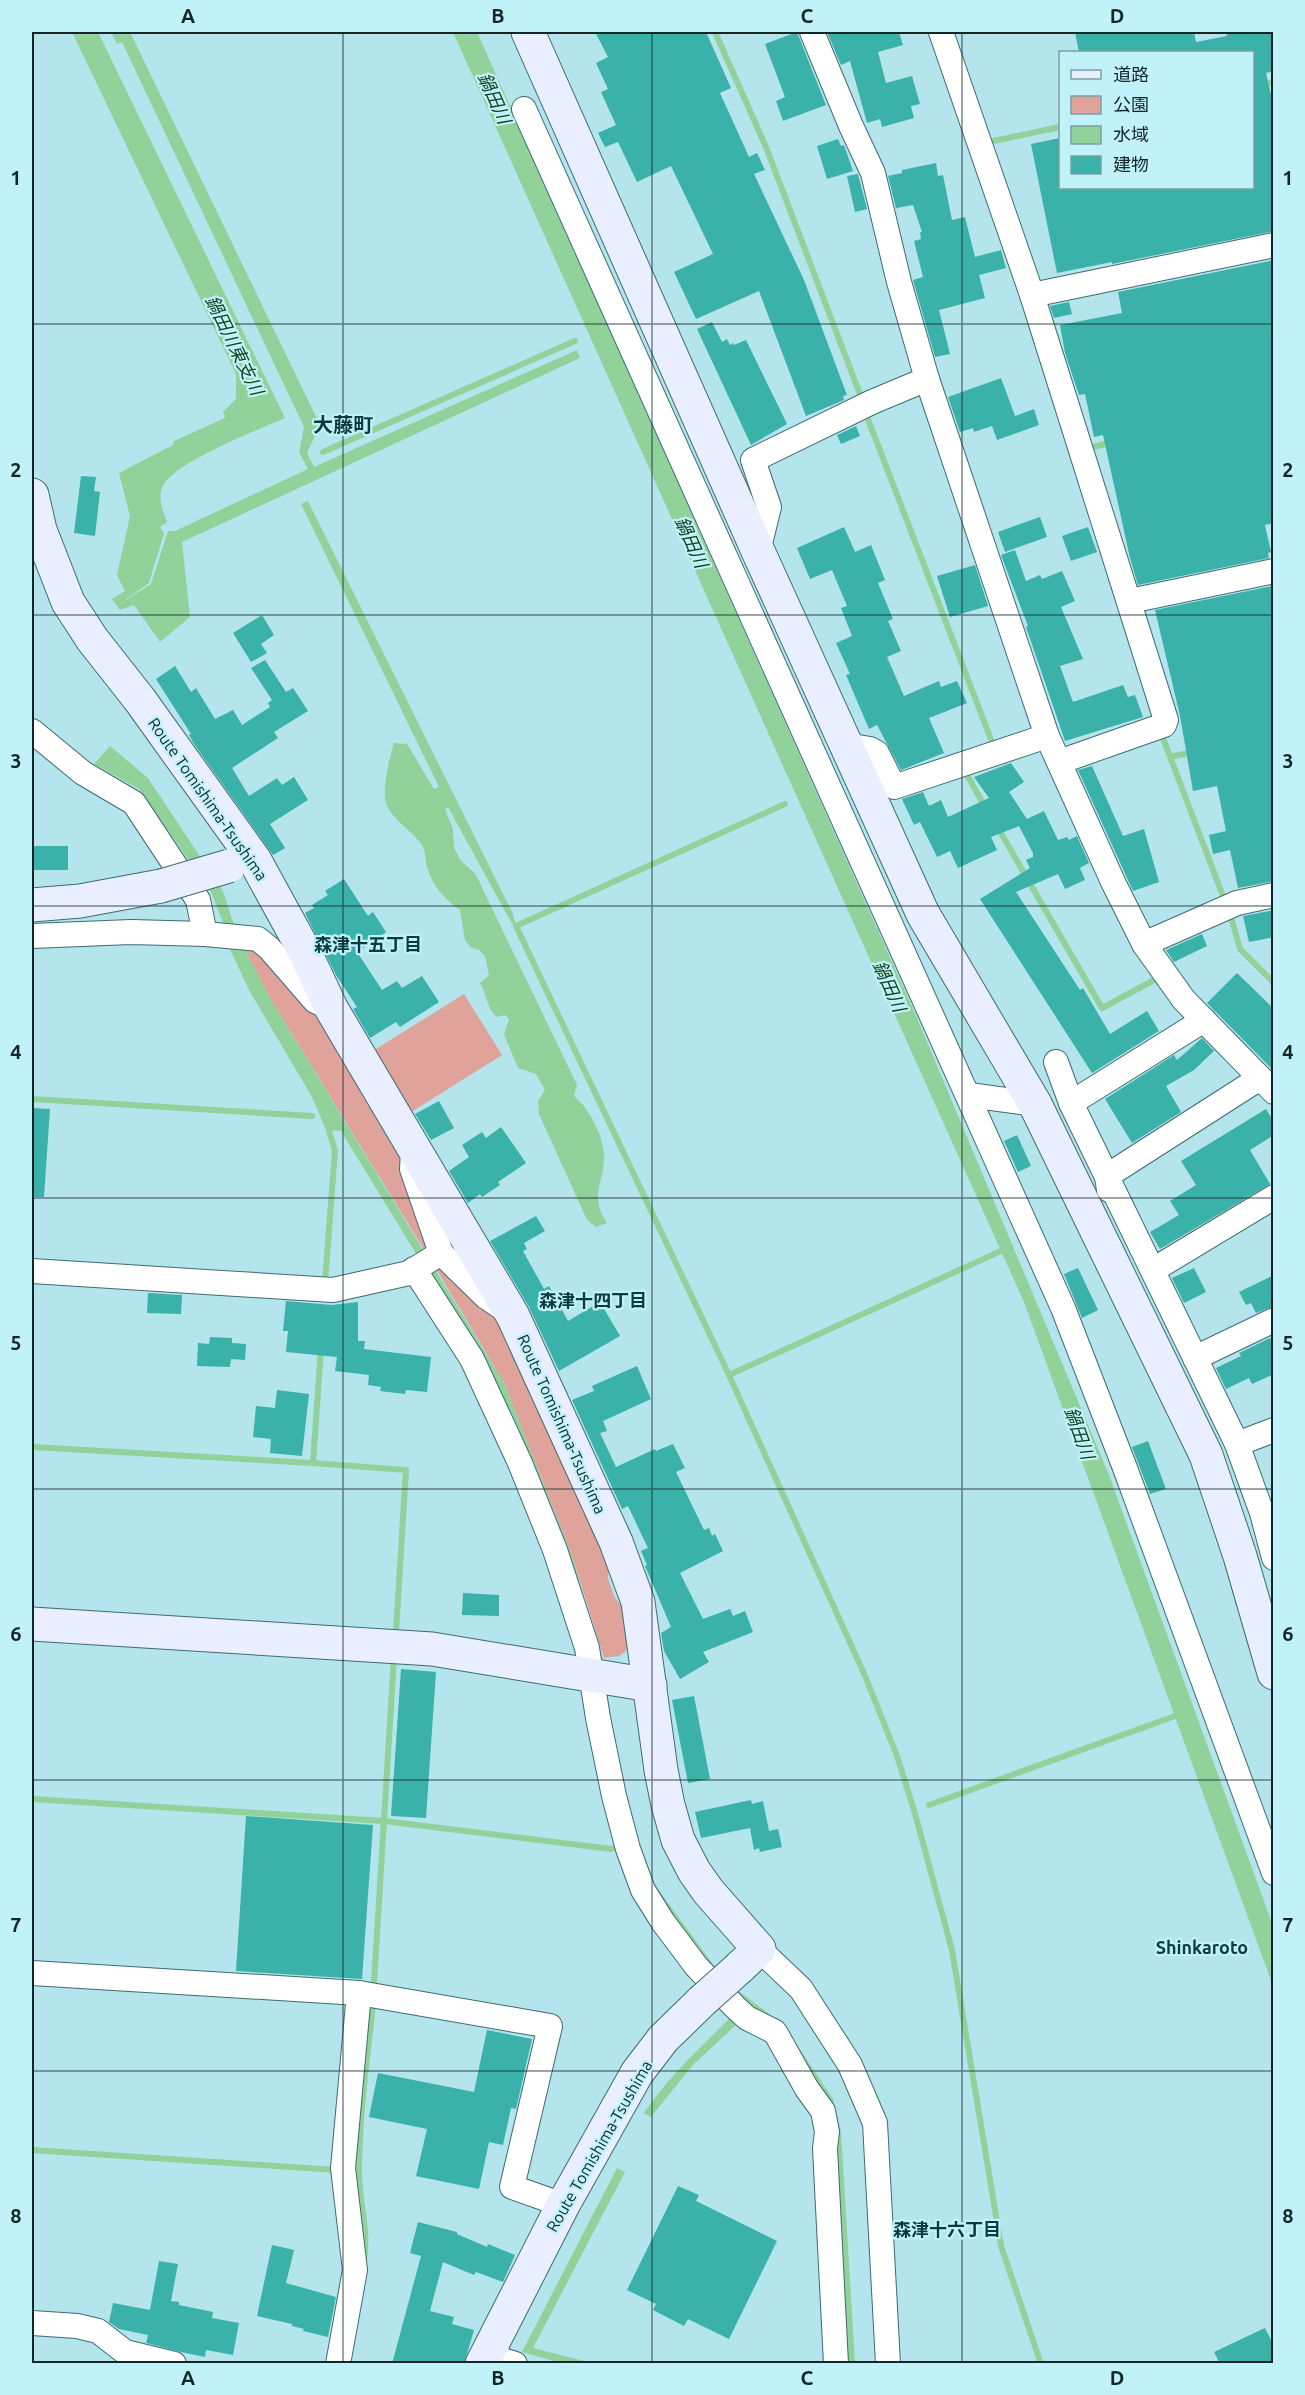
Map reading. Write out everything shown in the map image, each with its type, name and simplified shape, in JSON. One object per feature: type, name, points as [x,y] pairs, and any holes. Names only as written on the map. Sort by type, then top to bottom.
[{"type":"street","points":[[528,32],[922,914],[1035,1104],[1206,1455],[1240,1556],[1274,1673]]},
{"type":"street","points":[[812,32],[873,173],[898,282],[927,379],[1047,736],[1114,884],[1144,944],[1184,1000],[1267,1085],[1107,1176]]},
{"type":"street","points":[[941,32],[1032,295],[1167,720],[1164,725],[1059,762]]},
{"type":"street","points":[[524,109],[969,1095],[1067,1318],[1125,1468],[1274,1874]]},
{"type":"street","points":[[1032,295],[1274,244]]},
{"type":"street","points":[[758,551],[769,507],[753,460],[872,402],[927,379]]},
{"type":"street","name":"Route Tomishima-Tsushima","points":[[32,495],[40,530],[68,602],[92,639],[140,700],[242,862],[305,952],[331,1008],[513,1316],[616,1542],[638,1602],[661,1770],[678,1840],[694,1871],[749,1958],[663,2039],[637,2073],[564,2205],[495,2361]]},
{"type":"street","points":[[1130,601],[1274,571]]},
{"type":"street","points":[[32,731],[83,773],[134,803],[198,900],[226,936]]},
{"type":"street","points":[[846,745],[870,749],[877,753],[894,787],[1047,736]]},
{"type":"street","points":[[32,905],[80,901],[161,886],[242,862]]},
{"type":"street","points":[[1144,944],[1237,903],[1274,895]]},
{"type":"street","points":[[32,936],[131,932],[258,939],[269,948],[315,1001],[331,1008]]},
{"type":"street","points":[[1071,1103],[1204,1020]]},
{"type":"street","points":[[1056,1062],[1071,1103],[1237,1444],[1272,1547]]},
{"type":"street","points":[[969,1095],[1035,1104]]},
{"type":"street","points":[[414,1148],[412,1169],[427,1262],[520,1463],[555,1550],[587,1648],[600,1677],[614,1796],[628,1849],[643,1890],[663,1922],[696,1966],[747,2018],[775,2032],[807,2089],[823,2111],[827,2132],[825,2148],[836,2364]]},
{"type":"street","points":[[1107,1176],[1110,1203],[1131,1257],[1124,1286]]},
{"type":"street","points":[[1153,1270],[1274,1197]]},
{"type":"street","points":[[32,1271],[333,1290],[408,1273],[427,1262]]},
{"type":"street","points":[[427,1262],[513,1316]]},
{"type":"street","points":[[1195,1358],[1274,1320]]},
{"type":"street","points":[[1237,1444],[1274,1430]]},
{"type":"street","points":[[1206,1455],[1229,1469],[1255,1523],[1272,1547]]},
{"type":"street","points":[[32,1624],[432,1649],[650,1685]]},
{"type":"street","points":[[749,1958],[801,1989],[850,2065],[875,2123],[888,2364]]},
{"type":"street","points":[[32,1973],[359,1993],[550,2026],[512,2187],[564,2205]]},
{"type":"street","points":[[338,2364],[355,2270],[343,2168],[359,1993]]},
{"type":"street","points":[[32,2323],[77,2326],[98,2331],[125,2352],[174,2364]]},
{"type":"green space","points":[[250,948],[260,949],[311,1005],[394,1133],[432,1245],[426,1253],[271,1000],[247,954]]},
{"type":"green space","points":[[464,994],[502,1055],[405,1116],[368,1054]]},
{"type":"green space","points":[[440,1265],[502,1322],[609,1562],[608,1579],[615,1598],[630,1616],[632,1633],[626,1651],[619,1656],[604,1658],[572,1556],[504,1383],[435,1267]]},
{"type":"water","name":"鍋田川東支川","points":[[72,32],[98,32],[285,418],[199,457],[170,477],[161,490],[161,504],[167,522],[160,527],[164,533],[149,583],[118,605],[151,584],[168,531],[175,531],[308,469],[299,452],[304,427],[122,42],[117,44],[111,32],[130,32],[320,425],[307,453],[314,467],[577,350],[580,358],[182,542],[190,617],[160,642],[134,605],[120,610],[112,599],[125,591],[117,575],[130,516],[119,473],[173,445],[174,441],[225,418],[223,412],[236,399],[236,374]]},
{"type":"water","name":"鍋田川","points":[[453,32],[477,32],[917,1018],[1109,1475],[1273,1926],[1273,1986],[1024,1302]]},
{"type":"water","points":[[308,501],[513,914],[516,926],[511,922],[448,807],[445,809],[453,829],[454,848],[461,861],[475,873],[577,1085],[574,1095],[590,1115],[600,1136],[604,1158],[598,1203],[607,1223],[596,1227],[587,1220],[539,1114],[538,1101],[545,1090],[536,1074],[518,1068],[504,1034],[509,1020],[505,1015],[497,1017],[489,1006],[480,983],[489,975],[485,956],[479,950],[470,947],[465,940],[460,910],[435,886],[429,874],[422,845],[386,805],[386,777],[394,743],[407,744],[434,789],[439,787],[301,504]]},
{"type":"water","points":[[110,746],[148,778],[223,891],[235,928],[250,948],[247,954],[271,1000],[504,1383],[572,1556],[607,1668],[606,1688],[624,1789],[637,1839],[655,1885],[715,1967],[741,1993],[783,2024],[833,2099],[841,2132],[855,2363],[847,2363],[832,2145],[749,2012],[667,1917],[637,1859],[596,1665],[418,1257],[341,1131],[326,1130],[312,1097],[249,990],[229,947],[224,925],[211,892],[139,789],[94,764]]},
{"type":"water","points":[[732,2016],[738,2023],[692,2066],[651,2117],[644,2113],[675,2074]]},
{"type":"water","points":[[617,2168],[625,2172],[533,2348],[592,2363],[561,2363],[522,2352]]},
{"type":"building","points":[[595,32],[706,32],[731,88],[720,93],[749,157],[757,153],[765,170],[754,174],[804,280],[847,395],[843,396],[844,400],[806,416],[759,291],[696,319],[674,272],[713,254],[671,166],[637,182],[618,142],[605,147],[598,133],[616,125],[601,92],[608,89],[596,63],[608,57]]},
{"type":"building","points":[[797,32],[826,105],[783,121],[776,101],[785,97],[765,44]]},
{"type":"building","points":[[827,32],[899,32],[903,45],[878,52],[886,83],[912,76],[920,104],[911,106],[914,118],[882,127],[880,119],[867,123],[850,61],[841,65]]},
{"type":"building","points":[[1075,32],[1194,32],[1196,42],[1227,36],[1226,32],[1274,32],[1274,71],[1266,73],[1274,108],[1274,231],[1057,273],[1031,144],[1059,138],[1059,189],[1254,189],[1254,51],[1079,51]]},
{"type":"building","points":[[838,139],[841,146],[844,145],[853,171],[827,179],[817,146]]},
{"type":"building","points":[[936,163],[938,176],[943,175],[952,220],[965,217],[975,257],[1001,250],[1006,268],[979,275],[985,298],[939,310],[950,354],[935,357],[913,280],[923,277],[914,241],[921,239],[920,232],[922,232],[913,205],[896,208],[888,176],[902,173],[902,170]]},
{"type":"building","points":[[858,174],[867,209],[855,212],[847,176]]},
{"type":"building","points":[[1274,260],[1274,523],[1265,525],[1271,552],[1268,553],[1269,558],[1138,585],[1103,435],[1094,437],[1085,394],[1079,395],[1065,353],[1060,325],[1122,313],[1118,292]]},
{"type":"building","points":[[1069,302],[1072,314],[1054,318],[1050,306]]},
{"type":"building","points":[[712,322],[722,342],[727,339],[730,345],[733,343],[734,345],[746,340],[787,424],[751,445],[697,329]]},
{"type":"building","points":[[1001,378],[1015,416],[1034,409],[1039,425],[997,440],[992,426],[974,432],[973,428],[960,432],[948,397]]},
{"type":"building","points":[[856,426],[860,436],[841,444],[837,435]]},
{"type":"building","points":[[81,476],[96,477],[94,491],[100,492],[95,536],[74,533]]},
{"type":"building","points":[[1040,517],[1047,537],[1005,552],[998,532]]},
{"type":"building","points":[[844,527],[855,552],[871,545],[885,580],[878,583],[893,619],[888,621],[901,651],[887,657],[904,696],[939,681],[941,687],[957,681],[967,703],[929,718],[944,753],[901,770],[877,725],[869,729],[846,675],[850,674],[836,643],[852,636],[841,608],[847,606],[832,570],[810,579],[797,548]]},
{"type":"building","points":[[1088,527],[1097,552],[1071,561],[1062,536]]},
{"type":"building","points":[[1015,550],[1026,581],[1040,575],[1042,579],[1062,571],[1075,601],[1061,607],[1083,659],[1060,666],[1073,702],[1123,685],[1128,697],[1135,695],[1143,717],[1065,741],[1026,627],[1028,626],[1001,555]]},
{"type":"building","points":[[975,565],[988,606],[950,617],[937,576]]},
{"type":"building","points":[[1272,586],[1274,881],[1238,888],[1230,850],[1213,854],[1209,835],[1226,831],[1217,786],[1193,791],[1180,716],[1155,610]]},
{"type":"building","points":[[262,615],[274,635],[261,644],[267,653],[251,662],[233,633]]},
{"type":"building","points":[[265,660],[286,692],[293,688],[308,711],[274,732],[278,738],[232,768],[249,796],[277,778],[282,785],[294,777],[308,800],[270,824],[285,848],[273,855],[194,744],[189,735],[191,734],[156,679],[175,666],[191,692],[196,688],[215,719],[233,710],[242,725],[270,707],[268,703],[272,700],[251,668]]},
{"type":"building","points":[[1011,763],[1024,782],[1009,792],[1027,819],[1044,811],[1058,840],[1067,837],[1069,840],[1077,836],[1089,863],[1080,868],[1085,880],[1065,889],[1058,874],[1016,892],[1080,990],[1083,988],[1110,1034],[1147,1011],[1159,1031],[1092,1073],[980,899],[1030,868],[1026,860],[1033,857],[1033,853],[1019,826],[991,837],[997,850],[958,868],[950,851],[937,857],[920,822],[914,825],[902,799],[923,792],[929,806],[941,800],[948,817],[989,798],[974,777]]},
{"type":"building","points":[[1092,766],[1123,836],[1144,829],[1159,882],[1133,891],[1078,770]]},
{"type":"building","points":[[32,846],[68,846],[68,870],[32,870]]},
{"type":"building","points":[[344,879],[368,916],[373,912],[386,932],[357,952],[382,990],[397,981],[402,988],[422,976],[439,1002],[400,1027],[396,1022],[370,1038],[353,1009],[357,1007],[336,975],[305,913],[314,908],[312,905],[328,895],[325,891]]},
{"type":"building","points":[[1274,910],[1274,937],[1249,942],[1243,916]]},
{"type":"building","points":[[1202,934],[1207,946],[1174,962],[1166,950]]},
{"type":"building","points":[[1237,973],[1274,1009],[1274,1071],[1207,1003]]},
{"type":"building","points":[[1202,1038],[1214,1051],[1194,1070],[1166,1086],[1181,1112],[1132,1143],[1105,1099],[1174,1055],[1177,1060]]},
{"type":"building","points":[[439,1101],[454,1128],[431,1140],[415,1114]]},
{"type":"building","points":[[32,1108],[50,1109],[44,1197],[32,1197]]},
{"type":"building","points":[[1266,1109],[1274,1122],[1274,1135],[1250,1150],[1270,1184],[1160,1249],[1150,1232],[1179,1215],[1170,1201],[1196,1185],[1181,1161]]},
{"type":"building","points":[[501,1127],[526,1163],[498,1182],[500,1185],[482,1197],[480,1194],[468,1203],[449,1171],[469,1157],[462,1145],[482,1132],[486,1138]]},
{"type":"building","points":[[1017,1135],[1031,1166],[1018,1172],[1004,1141]]},
{"type":"building","points":[[536,1216],[545,1231],[524,1243],[527,1249],[523,1251],[544,1289],[549,1286],[568,1321],[600,1302],[620,1336],[559,1371],[529,1307],[490,1241]]},
{"type":"building","points":[[1078,1268],[1098,1310],[1082,1318],[1064,1274]]},
{"type":"building","points":[[1194,1268],[1206,1292],[1184,1303],[1172,1278]]},
{"type":"building","points":[[1274,1275],[1274,1306],[1256,1313],[1251,1303],[1246,1305],[1239,1292]]},
{"type":"building","points":[[148,1293],[182,1295],[181,1314],[147,1313]]},
{"type":"building","points":[[286,1301],[332,1305],[358,1302],[358,1341],[365,1341],[364,1349],[431,1357],[427,1392],[406,1390],[405,1394],[380,1391],[381,1387],[368,1385],[369,1375],[335,1371],[337,1357],[286,1352],[288,1331],[283,1331]]},
{"type":"building","points":[[210,1337],[232,1338],[232,1343],[246,1344],[245,1360],[231,1359],[230,1367],[197,1366],[198,1343],[209,1344]]},
{"type":"building","points":[[1270,1338],[1274,1344],[1274,1374],[1252,1384],[1249,1378],[1226,1389],[1216,1368],[1241,1356],[1239,1353]]},
{"type":"building","points":[[637,1366],[651,1399],[603,1421],[607,1431],[600,1433],[616,1467],[655,1449],[656,1451],[673,1444],[685,1468],[676,1472],[704,1530],[709,1528],[712,1536],[715,1534],[723,1551],[680,1573],[703,1619],[730,1609],[733,1616],[745,1611],[753,1632],[703,1652],[709,1662],[680,1679],[664,1651],[661,1633],[671,1627],[645,1566],[647,1565],[641,1551],[648,1548],[628,1506],[622,1509],[572,1400],[594,1391],[592,1386]]},
{"type":"building","points":[[277,1390],[309,1394],[302,1456],[270,1453],[271,1439],[253,1437],[256,1406],[275,1408]]},
{"type":"building","points":[[1148,1441],[1166,1489],[1150,1494],[1132,1447]]},
{"type":"building","points":[[463,1593],[499,1595],[499,1616],[462,1615]]},
{"type":"building","points":[[401,1669],[436,1672],[426,1818],[391,1816]]},
{"type":"building","points":[[694,1696],[710,1779],[688,1783],[672,1700]]},
{"type":"building","points":[[751,1800],[752,1804],[763,1801],[769,1831],[778,1829],[782,1847],[760,1852],[759,1848],[754,1850],[750,1828],[701,1838],[695,1812]]},
{"type":"building","points":[[246,1816],[373,1825],[362,1979],[236,1971]]},
{"type":"building","points":[[487,2030],[532,2039],[516,2109],[511,2108],[503,2145],[489,2142],[479,2189],[416,2176],[427,2129],[369,2117],[378,2073],[474,2092]]},
{"type":"building","points":[[678,2186],[699,2195],[696,2201],[777,2241],[729,2339],[688,2319],[684,2326],[653,2310],[656,2304],[627,2290]]},
{"type":"building","points":[[418,2222],[457,2232],[487,2247],[488,2244],[515,2255],[503,2282],[476,2272],[474,2275],[443,2262],[430,2311],[454,2317],[452,2324],[474,2330],[464,2364],[392,2364],[421,2256],[410,2253]]},
{"type":"building","points":[[272,2245],[294,2250],[286,2283],[336,2297],[328,2337],[303,2331],[304,2329],[292,2326],[292,2324],[257,2316]]},
{"type":"building","points":[[159,2261],[178,2264],[171,2301],[179,2302],[179,2305],[213,2312],[212,2318],[239,2323],[233,2355],[206,2350],[205,2357],[146,2343],[148,2335],[119,2329],[109,2322],[113,2303],[150,2310]]},
{"type":"building","points":[[1265,2328],[1274,2346],[1274,2364],[1220,2364],[1214,2352]]},
{"type":"waterway","points":[[715,32],[766,147],[861,397]]},
{"type":"waterway","points":[[1262,85],[1274,82]]},
{"type":"waterway","points":[[989,142],[1059,127]]},
{"type":"waterway","points":[[323,452],[575,341]]},
{"type":"waterway","points":[[866,414],[992,742]]},
{"type":"waterway","points":[[1093,447],[1113,442]]},
{"type":"waterway","points":[[1161,733],[1223,896]]},
{"type":"waterway","points":[[1170,757],[1193,752]]},
{"type":"waterway","points":[[966,773],[985,807]]},
{"type":"waterway","points":[[785,804],[516,926],[729,1375],[866,1678],[897,1756],[952,1950],[1001,2246],[1041,2364]]},
{"type":"waterway","points":[[998,828],[1102,1008],[1156,979],[1159,983]]},
{"type":"waterway","points":[[1231,917],[1240,949],[1274,983]]},
{"type":"waterway","points":[[32,1099],[312,1116]]},
{"type":"waterway","points":[[325,1282],[335,1151],[329,1131],[331,1125]]},
{"type":"waterway","points":[[729,1375],[1001,1251]]},
{"type":"waterway","points":[[321,1348],[313,1463],[406,1470],[396,1632]]},
{"type":"waterway","points":[[32,1447],[313,1463]]},
{"type":"waterway","points":[[374,1983],[394,1657]]},
{"type":"waterway","points":[[929,1805],[1175,1716]]},
{"type":"waterway","points":[[32,1799],[384,1821],[611,1849],[619,1846]]},
{"type":"waterway","points":[[364,2259],[365,2227],[359,2184],[359,2152],[373,2004]]},
{"type":"waterway","points":[[32,2150],[336,2170]]},
{"type":"district","name":"大藤町","points":[[343,424]]},
{"type":"district","name":"森津十五丁目","points":[[368,944]]},
{"type":"district","name":"森津十四丁目","points":[[593,1300]]},
{"type":"district","name":"Shinkaroto","points":[[1202,1947]]},
{"type":"district","name":"森津十六丁目","points":[[947,2229]]}]
